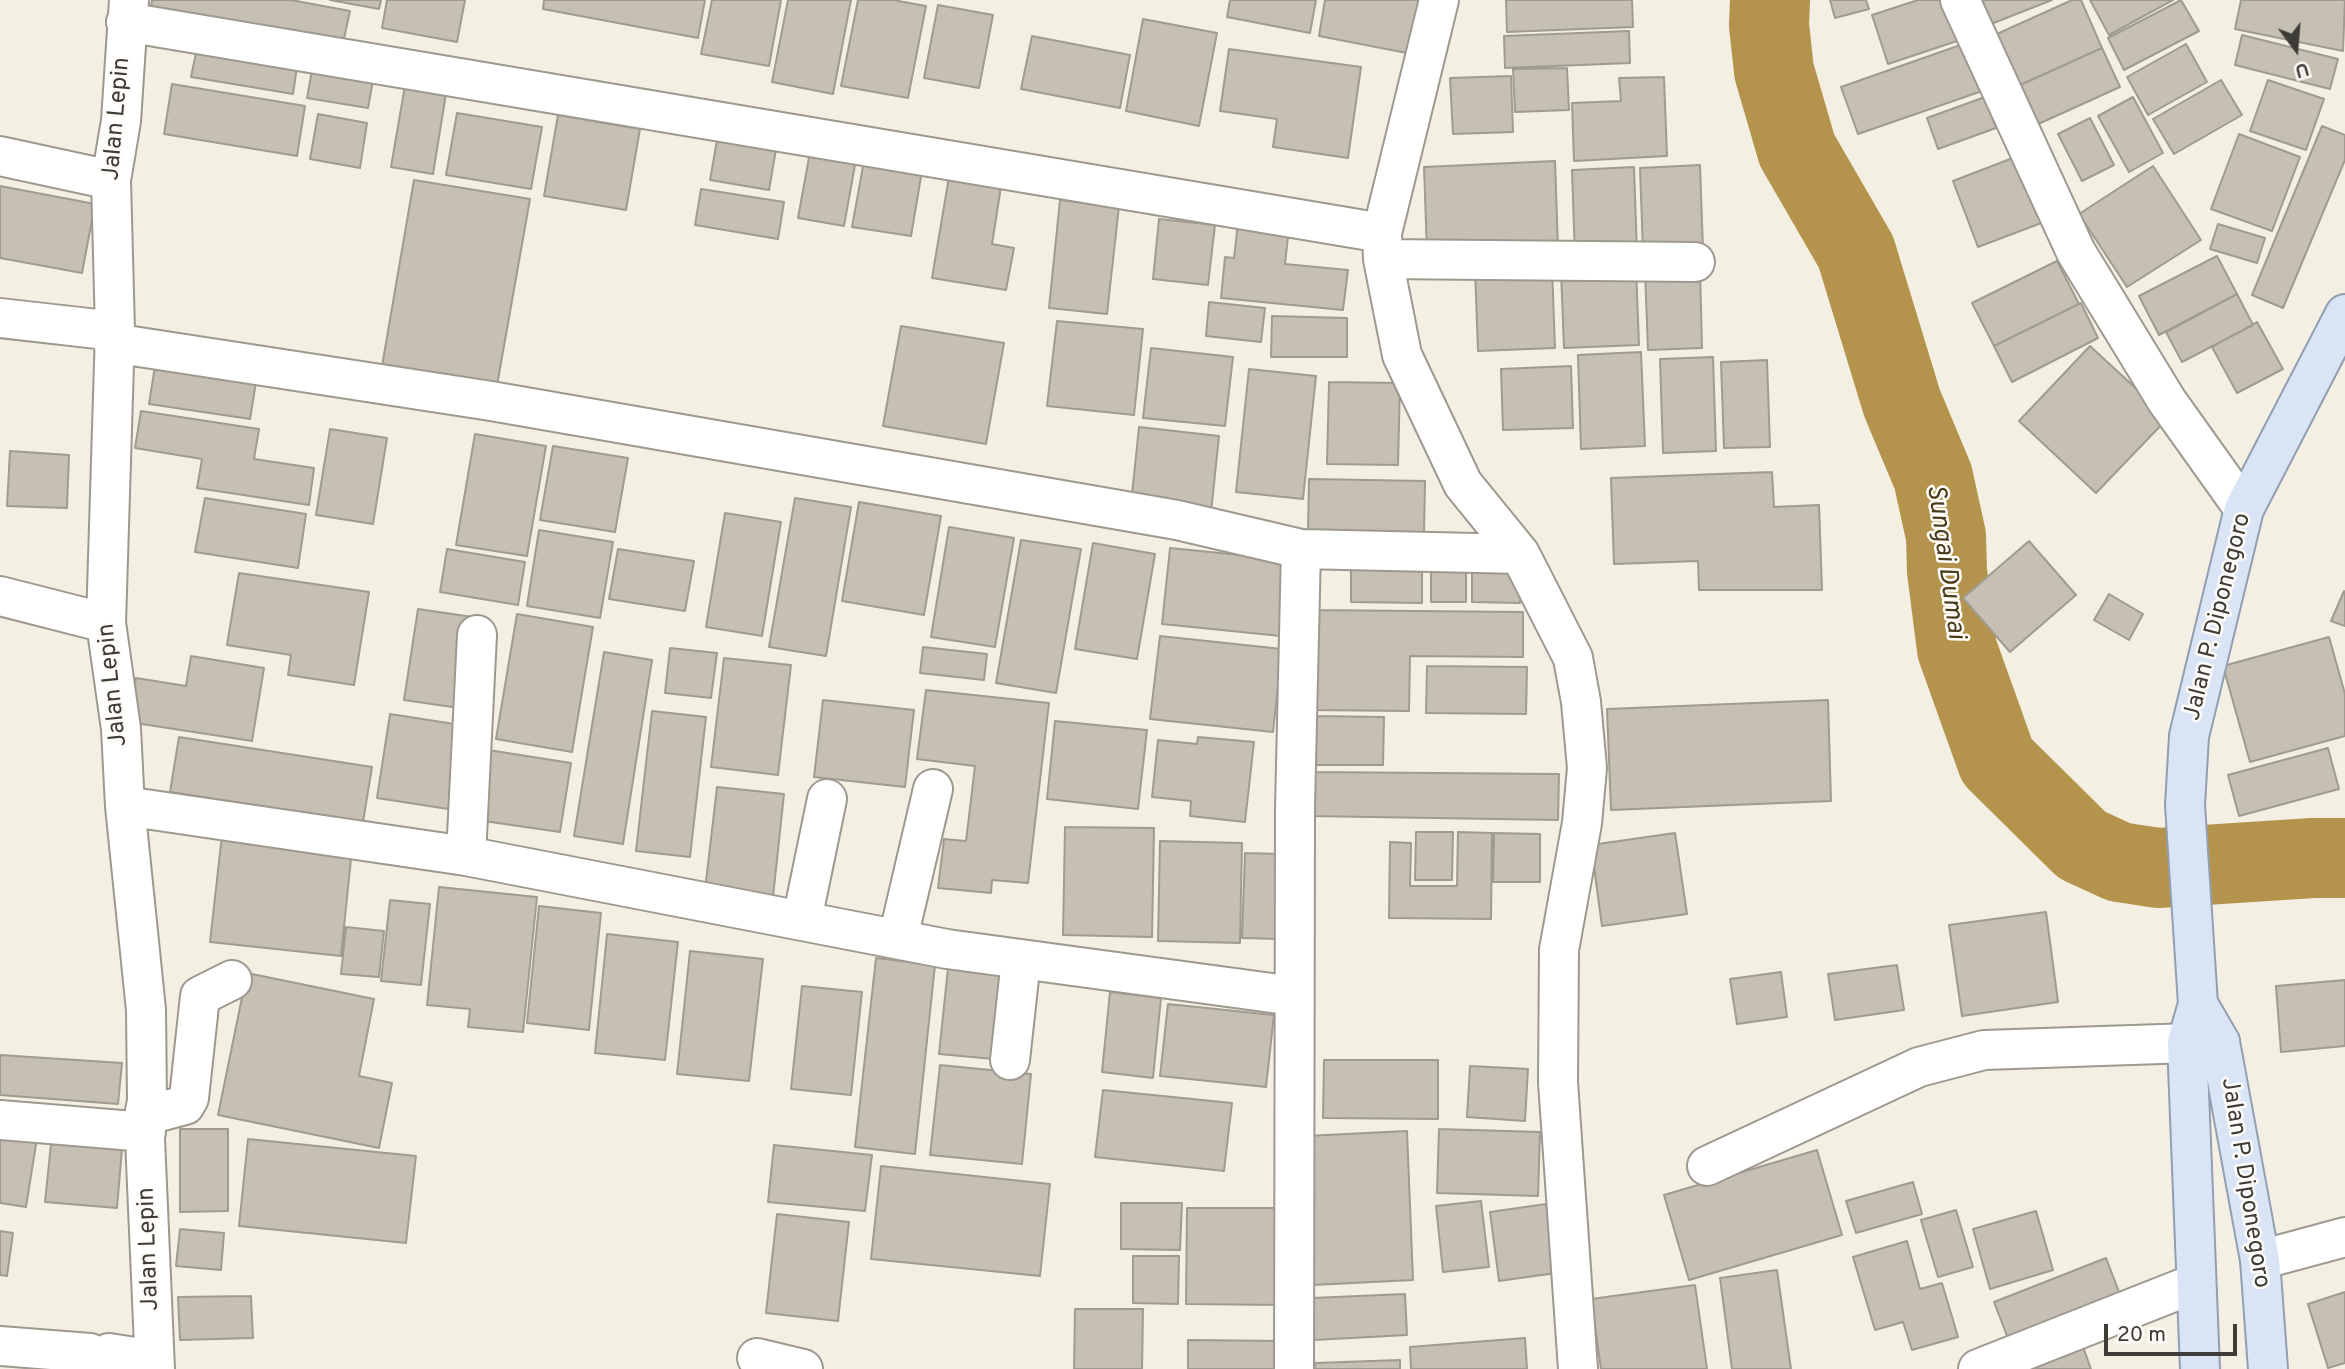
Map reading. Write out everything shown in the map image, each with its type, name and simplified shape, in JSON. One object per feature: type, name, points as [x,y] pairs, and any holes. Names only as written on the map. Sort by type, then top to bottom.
[{"type":"main road","name":"Jalan P. Diponegoro","points":[[2268,1369],[2260,1259],[2203,1042],[2198,1004],[2185,805],[2191,725],[2244,509],[2345,314]]},
{"type":"main road","points":[[2200,1369],[2196,1283],[2203,1042]]},
{"type":"street","points":[[1439,0],[1383,246],[1402,355],[1463,484],[1520,554],[1573,658],[1581,702],[1587,768],[1582,823],[1559,950],[1558,1082],[1578,1369]]},
{"type":"street","points":[[1960,0],[2076,251],[2167,401],[2244,509]]},
{"type":"street","points":[[127,11],[1383,246],[1695,262]]},
{"type":"street","name":"Jalan Lepin","points":[[127,11],[121,121],[111,180],[114,337],[106,623],[121,729],[125,806],[146,1010],[145,1124],[154,1364]]},
{"type":"street","points":[[0,156],[111,180]]},
{"type":"street","points":[[0,318],[1177,520],[1301,549],[1520,554]]},
{"type":"street","points":[[1294,1369],[1294,996],[1301,549]]},
{"type":"street","points":[[0,596],[106,623]]},
{"type":"street","points":[[466,856],[477,635]]},
{"type":"street","points":[[898,937],[933,789]]},
{"type":"street","points":[[803,920],[827,799]]},
{"type":"street","points":[[125,806],[466,856],[1021,960],[1294,996]]},
{"type":"street","points":[[1010,1060],[1021,960]]},
{"type":"street","points":[[0,1120],[145,1124],[185,1105],[189,1098],[200,996],[232,980]]},
{"type":"street","points":[[1707,1166],[1919,1067],[1971,1053],[1984,1050],[2203,1042]]},
{"type":"street","points":[[2260,1259],[2345,1237]]},
{"type":"street","points":[[1978,1369],[2196,1283]]},
{"type":"street","points":[[0,1346],[99,1353],[154,1364]]},
{"type":"street","points":[[757,1358],[803,1369]]},
{"type":"building","points":[[152,0],[291,0],[350,11],[343,43],[151,7]]},
{"type":"building","points":[[330,0],[381,0],[379,9]]},
{"type":"building","points":[[387,0],[465,0],[457,42],[382,28]]},
{"type":"building","points":[[544,0],[705,0],[698,38],[543,9]]},
{"type":"building","points":[[712,0],[781,0],[769,66],[701,54]]},
{"type":"building","points":[[788,0],[851,0],[833,94],[772,82]]},
{"type":"building","points":[[858,0],[893,0],[926,6],[908,98],[841,86]]},
{"type":"building","points":[[1230,0],[1316,0],[1310,33],[1227,17]]},
{"type":"building","points":[[1325,0],[1423,0],[1412,54],[1319,36]]},
{"type":"building","points":[[1506,0],[1632,0],[1633,27],[1507,32]]},
{"type":"building","points":[[1830,0],[1866,0],[1869,9],[1835,18]]},
{"type":"building","points":[[1918,0],[1950,0],[1963,39],[1888,64],[1872,15]]},
{"type":"building","points":[[1982,0],[2052,0],[1991,24]]},
{"type":"building","points":[[2072,0],[2081,0],[2102,48],[2020,85],[1997,34]]},
{"type":"building","points":[[2090,0],[2173,0],[2109,35]]},
{"type":"building","points":[[2181,0],[2199,31],[2124,70],[2108,38]]},
{"type":"building","points":[[2241,0],[2345,0],[2343,51],[2235,29]]},
{"type":"building","points":[[938,5],[993,15],[979,88],[924,78]]},
{"type":"building","points":[[1143,19],[1217,33],[1199,126],[1126,111]]},
{"type":"building","points":[[1629,31],[1630,63],[1505,68],[1504,36]]},
{"type":"building","points":[[2242,35],[2338,59],[2330,89],[2235,65]]},
{"type":"building","points":[[1032,36],[1130,55],[1120,108],[1021,89]]},
{"type":"building","points":[[1969,42],[1985,90],[1858,134],[1841,87]]},
{"type":"building","points":[[198,43],[298,60],[293,94],[191,77]]},
{"type":"building","points":[[2186,44],[2207,82],[2148,115],[2127,77]]},
{"type":"building","points":[[2102,48],[2120,87],[2036,125],[2018,86]]},
{"type":"building","points":[[1229,49],[1361,67],[1348,158],[1273,147],[1277,119],[1220,111]]},
{"type":"building","points":[[313,65],[374,75],[368,108],[307,98]]},
{"type":"building","points":[[1567,68],[1569,110],[1515,112],[1513,69]]},
{"type":"building","points":[[407,74],[448,81],[433,174],[391,167]]},
{"type":"building","points":[[1511,76],[1513,132],[1453,134],[1450,78]]},
{"type":"building","points":[[1664,77],[1667,156],[1574,161],[1572,103],[1621,101],[1619,78]]},
{"type":"building","points":[[2221,80],[2242,115],[2174,154],[2153,119]]},
{"type":"building","points":[[2268,80],[2324,99],[2306,150],[2250,131]]},
{"type":"building","points":[[172,84],[305,106],[297,156],[164,134]]},
{"type":"building","points":[[1985,97],[1996,128],[1938,149],[1927,118]]},
{"type":"building","points":[[2133,97],[2163,153],[2129,172],[2098,116]]},
{"type":"building","points":[[457,113],[542,127],[531,189],[446,175]]},
{"type":"building","points":[[318,114],[367,123],[360,168],[310,159]]},
{"type":"building","points":[[558,115],[640,129],[626,210],[544,196]]},
{"type":"building","points":[[2090,118],[2114,165],[2082,181],[2058,134]]},
{"type":"building","points":[[2322,126],[2345,135],[2345,160],[2283,308],[2252,295]]},
{"type":"building","points":[[719,129],[778,138],[769,190],[710,180]]},
{"type":"building","points":[[2239,134],[2300,157],[2272,231],[2211,209]]},
{"type":"building","points":[[812,141],[858,148],[844,226],[798,218]]},
{"type":"building","points":[[866,150],[924,159],[911,236],[852,227]]},
{"type":"building","points":[[2018,156],[2044,222],[1978,247],[1953,181]]},
{"type":"building","points":[[1555,161],[1558,248],[1427,253],[1424,167]]},
{"type":"building","points":[[951,165],[1003,174],[992,244],[1014,248],[1006,290],[932,278]]},
{"type":"building","points":[[1700,165],[1703,250],[1643,252],[1640,168]]},
{"type":"building","points":[[2153,166],[2201,240],[2127,287],[2079,214]]},
{"type":"building","points":[[1634,167],[1637,254],[1575,256],[1572,170]]},
{"type":"building","points":[[414,180],[530,199],[496,391],[381,372]]},
{"type":"building","points":[[0,186],[95,204],[82,273],[0,258]]},
{"type":"building","points":[[701,189],[784,202],[778,239],[695,225]]},
{"type":"building","points":[[1060,200],[1119,206],[1107,314],[1049,308]]},
{"type":"building","points":[[1159,219],[1215,225],[1208,285],[1153,279]]},
{"type":"building","points":[[1238,223],[1289,228],[1285,264],[1348,270],[1343,310],[1221,298],[1225,257],[1234,258]]},
{"type":"building","points":[[2218,224],[2265,238],[2257,263],[2210,249]]},
{"type":"building","points":[[2217,256],[2237,294],[2159,335],[2139,296]]},
{"type":"building","points":[[2057,261],[2079,304],[1994,346],[1972,303]]},
{"type":"building","points":[[1552,268],[1555,348],[1478,351],[1475,270]]},
{"type":"building","points":[[1636,268],[1639,345],[1564,348],[1561,271]]},
{"type":"building","points":[[1700,269],[1702,348],[1648,350],[1645,271]]},
{"type":"building","points":[[2237,294],[2253,325],[2182,362],[2166,332]]},
{"type":"building","points":[[1209,302],[1265,308],[1261,342],[1206,336]]},
{"type":"building","points":[[2081,303],[2098,338],[2012,382],[1994,346]]},
{"type":"building","points":[[1272,316],[1347,318],[1347,357],[1271,357]]},
{"type":"building","points":[[1057,321],[1143,329],[1134,415],[1047,406]]},
{"type":"building","points":[[2257,322],[2283,369],[2237,393],[2212,347]]},
{"type":"building","points":[[901,326],[1004,343],[986,444],[883,426]]},
{"type":"building","points":[[2090,346],[2168,418],[2096,493],[2019,421]]},
{"type":"building","points":[[1151,348],[1233,357],[1225,426],[1143,418]]},
{"type":"building","points":[[1641,352],[1645,446],[1581,449],[1578,355]]},
{"type":"building","points":[[1713,357],[1716,451],[1663,453],[1660,359]]},
{"type":"building","points":[[156,360],[257,376],[250,419],[149,404]]},
{"type":"building","points":[[1767,360],[1770,447],[1724,448],[1721,362]]},
{"type":"building","points":[[1571,366],[1573,428],[1503,430],[1501,369]]},
{"type":"building","points":[[1249,369],[1316,376],[1303,499],[1236,492]]},
{"type":"building","points":[[1329,382],[1400,383],[1398,465],[1327,464]]},
{"type":"building","points":[[141,411],[259,429],[254,459],[314,468],[309,505],[197,488],[202,459],[135,448]]},
{"type":"building","points":[[1139,427],[1219,436],[1211,513],[1131,504]]},
{"type":"building","points":[[330,429],[387,438],[373,524],[316,515]]},
{"type":"building","points":[[475,434],[546,446],[527,556],[456,545]]},
{"type":"building","points":[[553,446],[628,458],[615,532],[540,520]]},
{"type":"building","points":[[10,451],[69,455],[67,508],[7,506]]},
{"type":"building","points":[[1772,472],[1774,507],[1819,505],[1822,590],[1699,590],[1698,561],[1614,564],[1611,478]]},
{"type":"building","points":[[1309,479],[1425,481],[1424,534],[1308,533]]},
{"type":"building","points":[[205,498],[306,514],[298,568],[195,552]]},
{"type":"building","points":[[795,498],[851,507],[826,656],[769,647]]},
{"type":"building","points":[[859,502],[941,516],[924,615],[842,601]]},
{"type":"building","points":[[725,513],[781,522],[762,636],[706,627]]},
{"type":"building","points":[[949,527],[1014,538],[995,647],[931,637]]},
{"type":"building","points":[[539,530],[613,542],[600,618],[527,606]]},
{"type":"building","points":[[1021,540],[1081,549],[1056,693],[996,683]]},
{"type":"building","points":[[2029,541],[2076,595],[2010,652],[1963,598]]},
{"type":"building","points":[[1093,543],[1155,554],[1137,659],[1075,649]]},
{"type":"building","points":[[1170,548],[1290,560],[1281,636],[1162,624]]},
{"type":"building","points":[[447,549],[525,562],[518,605],[440,592]]},
{"type":"building","points":[[618,549],[694,561],[685,611],[609,599]]},
{"type":"building","points":[[1351,565],[1422,566],[1422,603],[1351,602]]},
{"type":"building","points":[[1431,565],[1466,566],[1466,602],[1431,602]]},
{"type":"building","points":[[1472,567],[1521,568],[1520,603],[1472,602]]},
{"type":"building","points":[[239,573],[369,592],[354,685],[288,675],[291,655],[227,645]]},
{"type":"building","points":[[2345,592],[2345,626],[2331,621]]},
{"type":"building","points":[[2109,594],[2143,614],[2129,640],[2094,620]]},
{"type":"building","points":[[418,609],[473,617],[459,708],[404,700]]},
{"type":"building","points":[[1309,610],[1523,612],[1523,657],[1410,656],[1409,711],[1307,710]]},
{"type":"building","points":[[517,614],[593,627],[572,752],[496,739]]},
{"type":"building","points":[[1160,636],[1282,649],[1273,732],[1150,719]]},
{"type":"building","points":[[2329,637],[2345,694],[2345,736],[2250,762],[2223,666]]},
{"type":"building","points":[[923,647],[987,654],[984,680],[920,673]]},
{"type":"building","points":[[670,648],[717,653],[711,698],[665,693]]},
{"type":"building","points":[[604,652],[652,660],[623,844],[574,836]]},
{"type":"building","points":[[191,656],[264,668],[252,741],[129,722],[136,678],[186,686]]},
{"type":"building","points":[[724,658],[791,665],[778,775],[711,767]]},
{"type":"building","points":[[1427,666],[1527,667],[1526,714],[1426,713]]},
{"type":"building","points":[[926,690],[1049,703],[1028,883],[992,880],[991,893],[938,888],[944,839],[966,841],[975,766],[917,759]]},
{"type":"building","points":[[823,700],[914,710],[905,787],[814,777]]},
{"type":"building","points":[[1828,700],[1831,801],[1611,810],[1607,709]]},
{"type":"building","points":[[652,711],[706,717],[690,857],[636,851]]},
{"type":"building","points":[[390,714],[461,725],[448,809],[377,798]]},
{"type":"building","points":[[1314,716],[1384,717],[1383,765],[1313,765]]},
{"type":"building","points":[[1055,721],[1147,730],[1138,809],[1047,799]]},
{"type":"building","points":[[179,737],[372,767],[363,822],[170,792]]},
{"type":"building","points":[[1198,737],[1254,742],[1245,822],[1190,816],[1191,801],[1152,797],[1158,740],[1197,744]]},
{"type":"building","points":[[2328,748],[2339,789],[2239,816],[2228,775]]},
{"type":"building","points":[[482,749],[571,763],[560,832],[470,819]]},
{"type":"building","points":[[1310,772],[1559,774],[1558,820],[1309,816]]},
{"type":"building","points":[[717,787],[784,794],[773,897],[705,890]]},
{"type":"building","points":[[1065,827],[1154,828],[1152,937],[1063,935]]},
{"type":"building","points":[[1416,832],[1453,832],[1452,880],[1415,880]]},
{"type":"building","points":[[1458,832],[1492,833],[1491,919],[1389,918],[1390,842],[1411,843],[1410,886],[1457,886]]},
{"type":"building","points":[[1494,833],[1540,834],[1540,882],[1493,882]]},
{"type":"building","points":[[1675,833],[1687,914],[1602,926],[1591,845]]},
{"type":"building","points":[[222,835],[352,849],[341,956],[210,942]]},
{"type":"building","points":[[1160,841],[1242,843],[1240,943],[1158,941]]},
{"type":"building","points":[[1245,853],[1281,854],[1279,939],[1242,938]]},
{"type":"building","points":[[439,887],[537,897],[523,1032],[468,1027],[470,1009],[427,1005]]},
{"type":"building","points":[[390,900],[430,904],[421,985],[381,981]]},
{"type":"building","points":[[539,906],[601,913],[589,1030],[527,1023]]},
{"type":"building","points":[[2046,912],[2058,1002],[1962,1016],[1949,925]]},
{"type":"building","points":[[346,927],[384,931],[379,977],[341,974]]},
{"type":"building","points":[[607,934],[678,942],[665,1060],[595,1053]]},
{"type":"building","points":[[690,951],[763,959],[749,1081],[677,1074]]},
{"type":"building","points":[[876,958],[935,965],[915,1154],[855,1147]]},
{"type":"building","points":[[1897,965],[1904,1010],[1835,1020],[1828,974]]},
{"type":"building","points":[[948,968],[1003,973],[994,1059],[939,1054]]},
{"type":"building","points":[[1781,972],[1787,1017],[1737,1024],[1730,979]]},
{"type":"building","points":[[247,973],[374,999],[359,1076],[392,1083],[379,1148],[218,1115]]},
{"type":"building","points":[[2345,980],[2345,1046],[2281,1052],[2276,986]]},
{"type":"building","points":[[802,986],[862,992],[851,1095],[791,1089]]},
{"type":"building","points":[[1110,992],[1161,998],[1153,1078],[1102,1072]]},
{"type":"building","points":[[1168,1004],[1274,1015],[1266,1087],[1160,1076]]},
{"type":"building","points":[[0,1055],[122,1063],[118,1104],[0,1095]]},
{"type":"building","points":[[1324,1060],[1438,1060],[1438,1119],[1323,1118]]},
{"type":"building","points":[[940,1065],[1031,1074],[1022,1164],[930,1155]]},
{"type":"building","points":[[1470,1066],[1528,1069],[1525,1121],[1467,1117]]},
{"type":"building","points":[[1103,1090],[1232,1103],[1224,1171],[1095,1157]]},
{"type":"building","points":[[180,1129],[228,1129],[228,1211],[180,1212]]},
{"type":"building","points":[[1439,1129],[1540,1132],[1538,1196],[1437,1193]]},
{"type":"building","points":[[1407,1131],[1413,1280],[1312,1285],[1306,1136]]},
{"type":"building","points":[[0,1132],[37,1138],[26,1207],[0,1203]]},
{"type":"building","points":[[248,1139],[416,1156],[406,1243],[239,1226]]},
{"type":"building","points":[[51,1144],[122,1149],[117,1208],[45,1202]]},
{"type":"building","points":[[774,1145],[872,1155],[865,1211],[768,1202]]},
{"type":"building","points":[[1817,1150],[1842,1235],[1689,1280],[1664,1195]]},
{"type":"building","points":[[881,1166],[1050,1184],[1040,1276],[871,1259]]},
{"type":"building","points":[[1913,1182],[1922,1214],[1856,1233],[1846,1201]]},
{"type":"building","points":[[1481,1201],[1489,1267],[1443,1272],[1436,1206]]},
{"type":"building","points":[[1121,1203],[1182,1203],[1180,1250],[1121,1249]]},
{"type":"building","points":[[1546,1204],[1556,1273],[1499,1281],[1490,1212]]},
{"type":"building","points":[[1187,1208],[1284,1208],[1283,1305],[1186,1304]]},
{"type":"building","points":[[1956,1210],[1973,1267],[1938,1277],[1921,1220]]},
{"type":"building","points":[[2036,1211],[2053,1270],[1990,1289],[1973,1229]]},
{"type":"building","points":[[777,1214],[849,1222],[838,1321],[766,1313]]},
{"type":"building","points":[[180,1229],[224,1233],[221,1270],[176,1266]]},
{"type":"building","points":[[0,1231],[13,1233],[7,1276],[0,1275]]},
{"type":"building","points":[[1907,1241],[1920,1289],[1942,1283],[1958,1337],[1912,1350],[1903,1322],[1875,1330],[1853,1257]]},
{"type":"building","points":[[1133,1256],[1179,1256],[1178,1304],[1133,1303]]},
{"type":"building","points":[[2106,1258],[2121,1297],[2009,1341],[1994,1302]]},
{"type":"building","points":[[1777,1270],[1791,1369],[1732,1369],[1720,1278]]},
{"type":"building","points":[[1695,1285],[1707,1369],[1601,1369],[1591,1299]]},
{"type":"building","points":[[2345,1292],[2345,1363],[2328,1368],[2308,1304]]},
{"type":"building","points":[[1405,1294],[1407,1335],[1314,1340],[1312,1298]]},
{"type":"building","points":[[251,1296],[253,1338],[180,1340],[178,1297]]},
{"type":"building","points":[[1075,1309],[1143,1309],[1142,1369],[1074,1369]]},
{"type":"building","points":[[1525,1338],[1527,1369],[1411,1369],[1410,1347]]},
{"type":"building","points":[[1188,1340],[1283,1341],[1282,1369],[1188,1369]]},
{"type":"building","points":[[2082,1344],[2091,1369],[2013,1369]]},
{"type":"building","points":[[1400,1360],[1400,1369],[1315,1369],[1315,1363]]},
{"type":"waterway","name":"Sungai Dumai","points":[[1770,0],[1769,25],[1774,71],[1797,150],[1856,252],[1902,403],[1933,477],[1946,536],[1947,571],[1957,649],[1997,761],[2082,845],[2119,862],[2158,868],[2345,858]]}]
